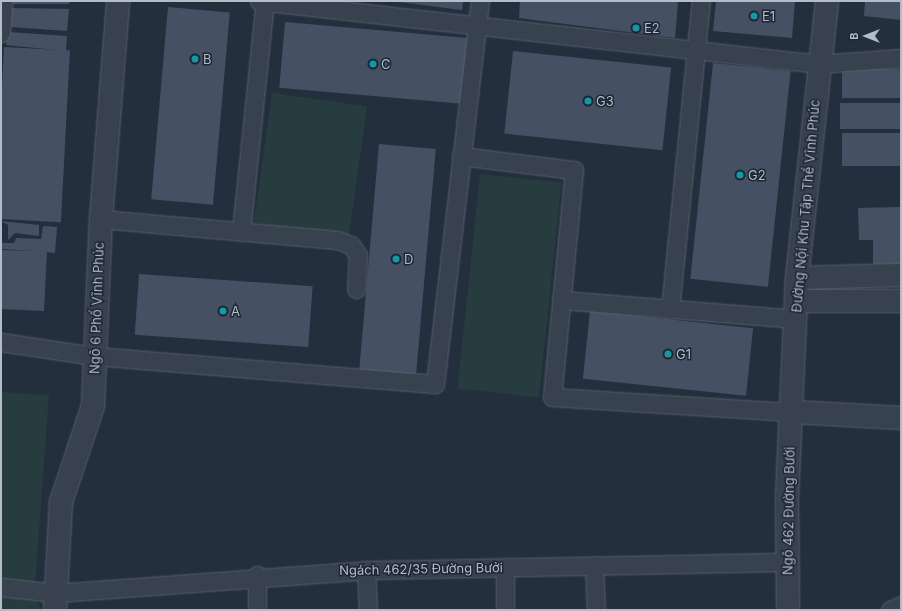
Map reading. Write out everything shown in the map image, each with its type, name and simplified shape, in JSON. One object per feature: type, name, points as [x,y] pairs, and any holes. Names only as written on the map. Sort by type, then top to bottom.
[{"type":"street","name":"Ngõ 6 Phố Vĩnh Phúc","points":[[56,601],[61,502],[70,470],[81,448],[93,406],[101,219],[118,1]]},
{"type":"street","name":"Đường Nội Khu Tập Thể Vĩnh Phúc","points":[[793,412],[797,278],[827,1]]},
{"type":"street","points":[[797,278],[901,275]]},
{"type":"street","points":[[796,310],[901,301]]},
{"type":"street","points":[[793,412],[901,418]]},
{"type":"street","name":"Ngõ 462 Đường Bưởi","points":[[788,610],[787,562],[793,412]]},
{"type":"lane","points":[[1,27],[3,1]]},
{"type":"lane","points":[[241,232],[263,1],[819,64],[901,58]]},
{"type":"lane","points":[[1,342],[96,356],[434,384],[480,1]]},
{"type":"lane","points":[[670,310],[701,1]]},
{"type":"lane","points":[[461,156],[574,170],[552,397],[793,412]]},
{"type":"lane","points":[[101,219],[337,240],[352,245],[358,255],[356,290]]},
{"type":"lane","points":[[561,300],[670,310],[796,310]]},
{"type":"lane","name":"Ngách 462/35 Đường Bưởi","points":[[1,587],[56,601],[257,575],[366,570],[787,562]]},
{"type":"lane","points":[[594,565],[596,610]]},
{"type":"lane","points":[[505,567],[505,610]]},
{"type":"lane","points":[[366,570],[368,610]]},
{"type":"lane","points":[[256,610],[257,575]]},
{"type":"lane","points":[[890,610],[901,605]]},
{"type":"green space","points":[[272,93],[367,106],[349,236],[254,223]]},
{"type":"green space","points":[[480,174],[562,183],[539,397],[457,389]]},
{"type":"green space","points":[[1,392],[49,395],[35,585],[1,583]]},
{"type":"green space","points":[[1,592],[34,596],[42,610],[1,610]]},
{"type":"building","points":[[11,1],[69,1],[69,4],[11,4]]},
{"type":"building","points":[[391,1],[463,1],[462,10]]},
{"type":"building","name":"E2","points":[[520,1],[678,1],[675,38],[519,18]]},
{"type":"building","name":"E1","points":[[716,1],[795,1],[792,38],[713,31]]},
{"type":"building","points":[[865,1],[901,1],[901,20],[864,16]]},
{"type":"building","name":"B","points":[[168,7],[230,12],[213,205],[151,199]]},
{"type":"building","points":[[12,8],[69,9],[67,31],[11,27]]},
{"type":"building","name":"C","points":[[285,22],[467,38],[462,104],[279,88]]},
{"type":"building","points":[[8,32],[67,36],[66,51],[6,45]]},
{"type":"building","points":[[4,47],[70,50],[61,222],[1,219],[1,104]]},
{"type":"building","name":"G3","points":[[513,51],[671,68],[662,150],[504,134]]},
{"type":"building","name":"G2","points":[[713,63],[791,71],[768,287],[690,279]]},
{"type":"building","points":[[842,69],[901,69],[901,98],[842,98]]},
{"type":"building","points":[[840,103],[901,103],[901,129],[840,129]]},
{"type":"building","points":[[842,133],[901,133],[901,166],[842,166]]},
{"type":"building","name":"D","points":[[379,144],[436,149],[416,375],[359,370]]},
{"type":"building","points":[[901,207],[901,264],[873,264],[873,240],[859,240],[858,208]]},
{"type":"building","points":[[1,221],[39,225],[39,236],[15,233],[8,240],[8,225]]},
{"type":"building","points":[[43,226],[57,227],[55,253],[47,252],[44,311],[1,309],[1,250],[35,251],[1,249],[1,243],[14,243],[16,238],[41,239]]},
{"type":"building","name":"A","points":[[139,274],[313,286],[308,347],[135,335]]},
{"type":"building","name":"G1","points":[[590,311],[753,328],[746,396],[583,379]]},
{"type":"place","name":"E1","points":[[754,16]]},
{"type":"place","name":"E2","points":[[636,28]]},
{"type":"place","name":"B","points":[[195,59]]},
{"type":"place","name":"C","points":[[373,64]]},
{"type":"place","name":"G3","points":[[588,101]]},
{"type":"place","name":"G2","points":[[740,175]]},
{"type":"place","name":"D","points":[[396,259]]},
{"type":"place","name":"A","points":[[223,311]]},
{"type":"place","name":"G1","points":[[668,354]]}]
